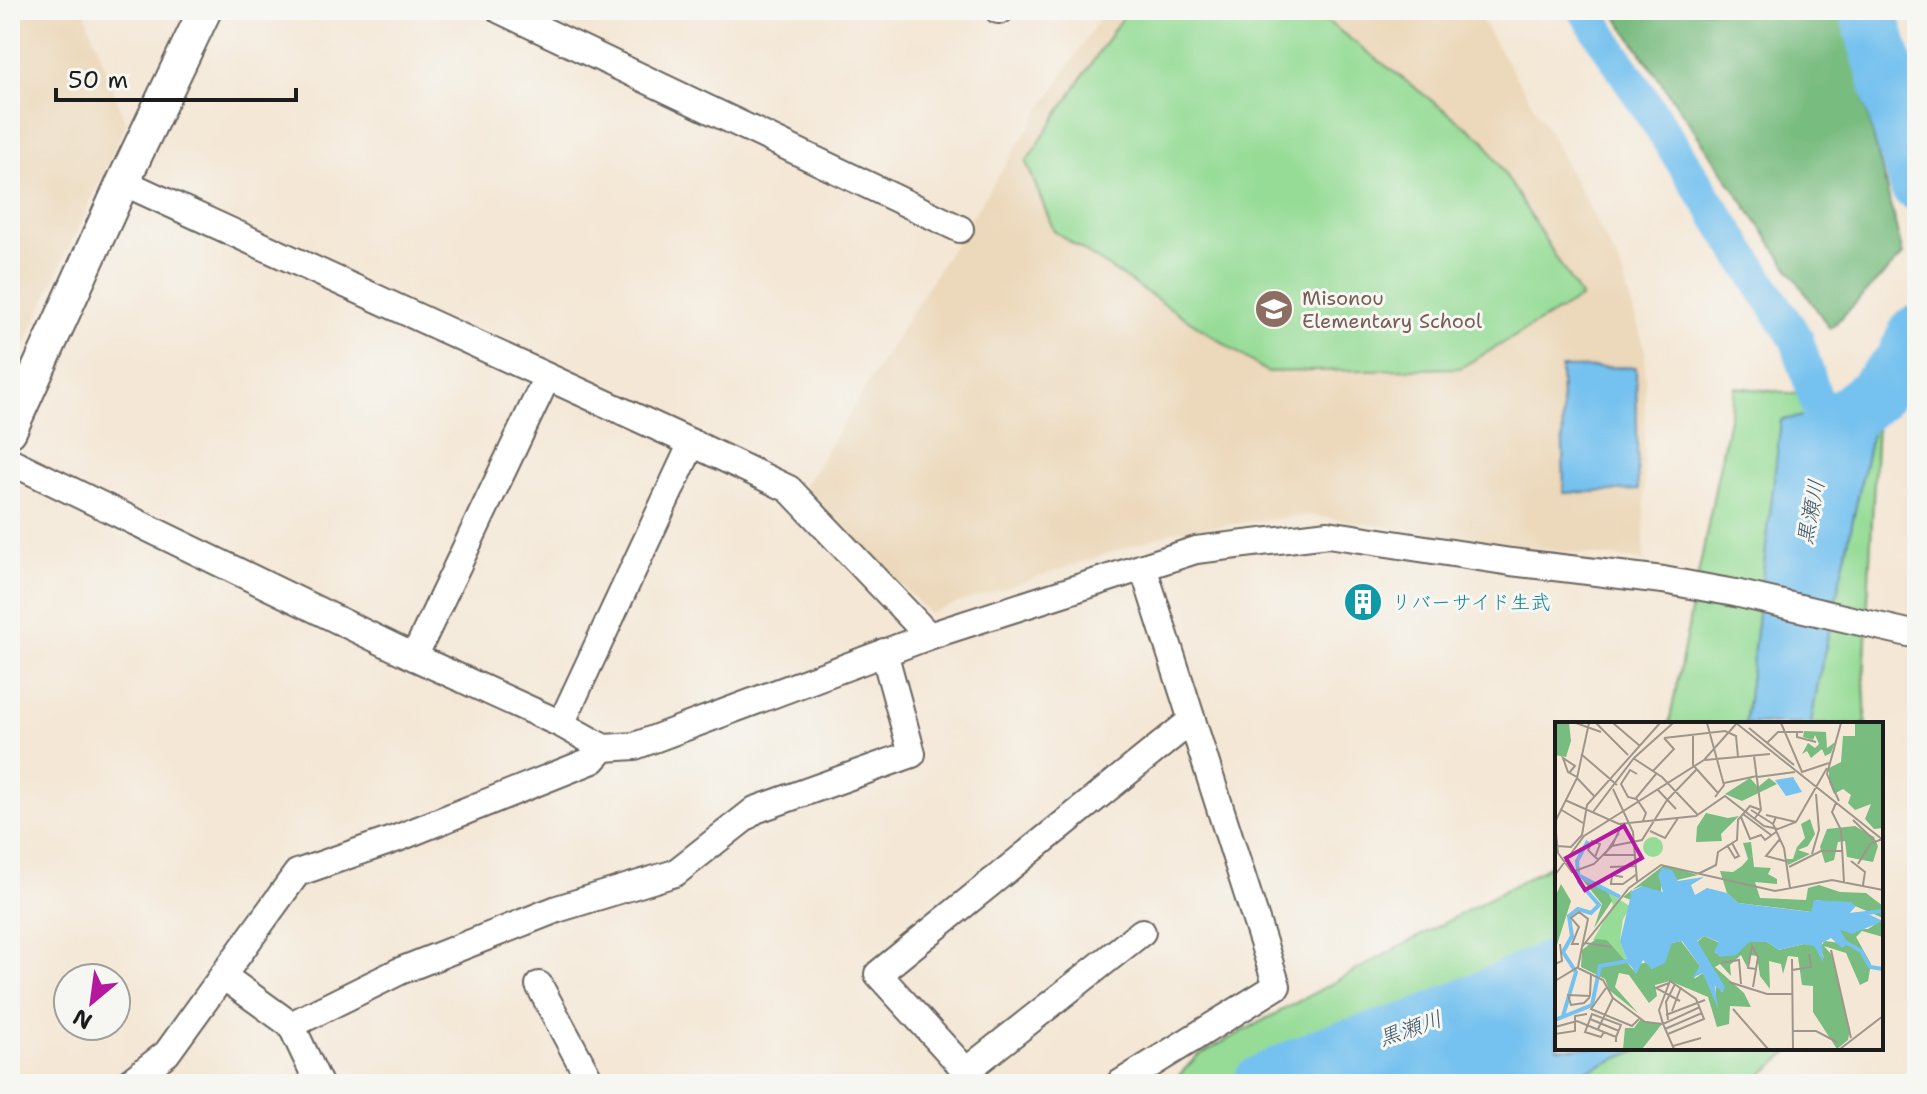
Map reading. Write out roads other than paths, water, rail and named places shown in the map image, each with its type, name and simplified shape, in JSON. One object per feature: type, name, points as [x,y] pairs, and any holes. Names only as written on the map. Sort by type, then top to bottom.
[{"type":"street","points":[[10,431],[205,10]]},
{"type":"street","points":[[500,10],[960,229]]},
{"type":"street","points":[[123,182],[789,489],[929,636]]},
{"type":"street","points":[[414,657],[547,377]]},
{"type":"street","points":[[561,724],[692,443]]},
{"type":"street","points":[[10,461],[414,657],[561,724],[604,748],[635,746],[929,636],[1196,550],[1328,534],[1511,562],[1663,580],[1735,593],[1917,635]]},
{"type":"street","points":[[1119,1084],[1277,986],[1143,567]]},
{"type":"street","points":[[291,1025],[400,971],[542,914],[675,873],[755,810],[912,754],[884,652]]},
{"type":"street","points":[[1142,932],[972,1077],[878,974],[1192,720]]},
{"type":"street","points":[[127,1084],[167,1053],[297,873],[398,838],[593,760],[604,748]]},
{"type":"street","points":[[223,976],[291,1025],[319,1084]]},
{"type":"street","points":[[539,985],[592,1084]]},
{"type":"water","points":[[1636,367],[1638,490],[1564,493],[1561,368]]},
{"type":"water","points":[[1878,403],[1811,722],[1745,722],[1781,420]]},
{"type":"water","points":[[1555,967],[1555,1050],[1639,1050],[1552,1084],[1273,1084],[1316,1060]]},
{"type":"waterway","points":[[1585,10],[1797,340],[1826,432]]},
{"type":"waterway","name":"黒瀬川","points":[[1868,10],[1917,182]]},
{"type":"waterway","name":"黒瀬川","points":[[1819,468],[1826,432],[1872,396],[1903,363],[1917,334]]},
{"type":"waterway","name":"黒瀬川","points":[[1262,1084],[1325,1055],[1419,1028],[1555,968]]},
{"type":"place","name":"Misonou Elementary School","points":[[1274,309]]},
{"type":"place","name":"リバーサイド生武","points":[[1363,602]]}]
